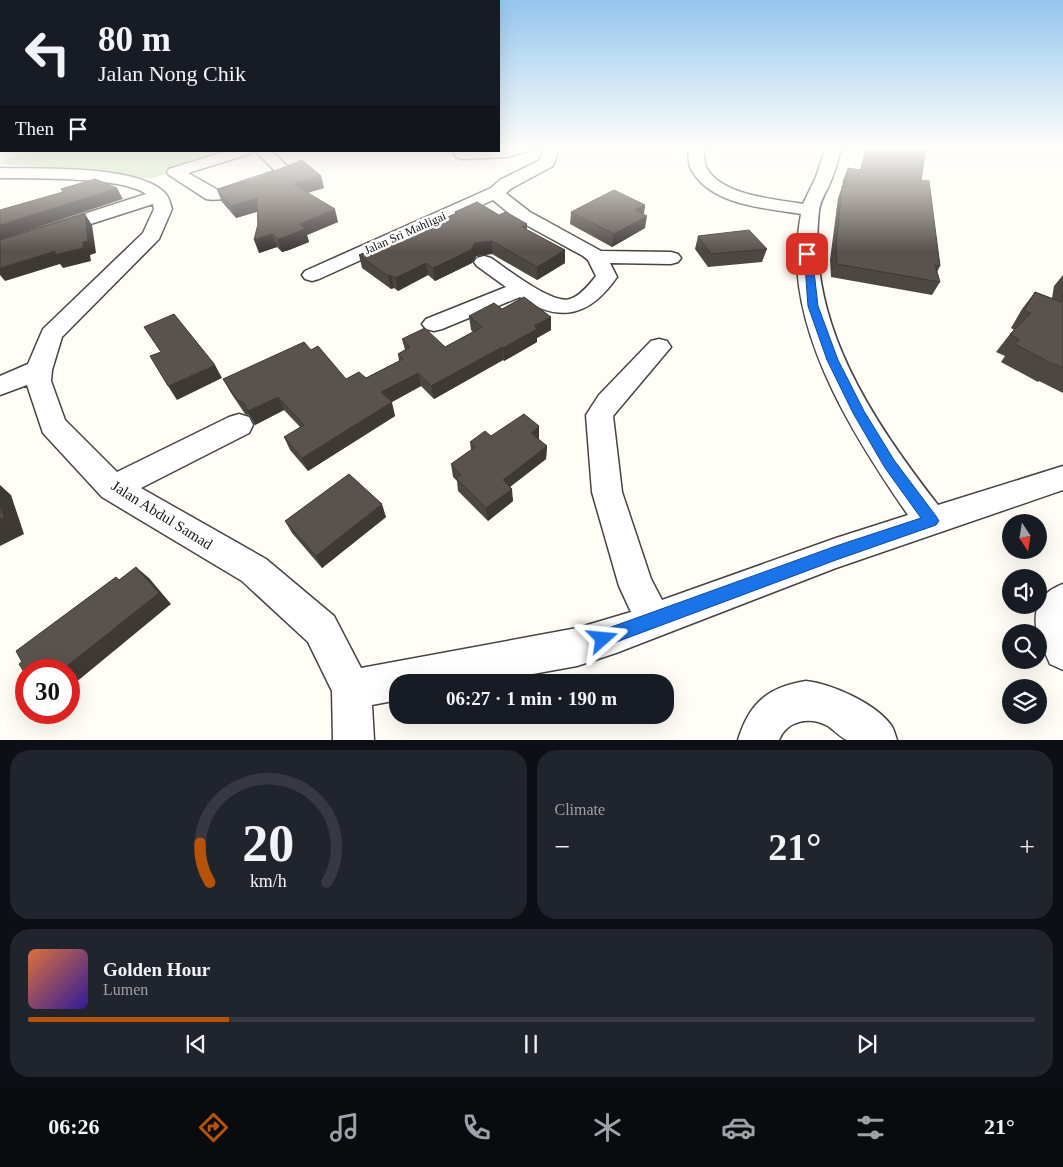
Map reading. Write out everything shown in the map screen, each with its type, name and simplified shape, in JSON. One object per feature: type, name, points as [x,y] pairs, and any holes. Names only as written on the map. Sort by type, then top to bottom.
[{"type":"street","points":[[128,182],[153,192]]},
{"type":"street","points":[[0,247],[153,192],[170,182]]},
{"type":"street","points":[[191,182],[214,195],[258,182]]},
{"type":"street","name":"Jalan Sri Mahligai","points":[[312,275],[497,192],[511,182]]},
{"type":"street","points":[[709,182],[720,190],[758,200],[810,210]]},
{"type":"street","points":[[821,182],[810,210],[807,254],[813,306],[833,360],[859,413],[889,464],[931,521]]},
{"type":"street","name":"Jalan Abdul Samad","points":[[153,192],[162,209],[152,235],[51,334],[39,370],[38,381],[53,425],[113,488],[254,570],[321,629],[351,689],[354,740]]},
{"type":"street","points":[[484,262],[541,302],[556,307],[573,306],[588,298],[607,277],[596,258],[501,200],[497,192]]},
{"type":"street","points":[[596,258],[671,258]]},
{"type":"street","points":[[434,324],[522,288]]},
{"type":"street","points":[[654,621],[636,586],[607,492],[599,415],[608,402],[659,347]]},
{"type":"street","points":[[0,386],[39,370]]},
{"type":"street","points":[[113,488],[239,425]]},
{"type":"street","points":[[351,689],[577,647],[654,621],[836,553],[1063,478]]},
{"type":"street","points":[[1063,601],[1058,604],[1052,616],[1054,632],[1063,652]]},
{"type":"street","points":[[758,740],[760,732],[771,714],[788,704],[809,700],[832,706],[848,715],[877,740]]},
{"type":"building","points":[[86,182],[101,182],[117,188],[0,225],[0,210],[63,192],[61,189]]},
{"type":"building","points":[[245,182],[302,182],[293,184],[335,209],[300,224],[305,229],[285,237],[278,239],[272,234],[254,240],[258,224],[257,198],[231,206],[217,190]]},
{"type":"building","points":[[847,182],[929,182],[940,266],[935,265],[940,282],[837,264],[836,248],[842,186],[846,187]]},
{"type":"building","points":[[614,190],[645,205],[635,210],[647,216],[614,234],[571,212]]},
{"type":"building","points":[[477,202],[499,215],[506,212],[527,224],[522,227],[565,250],[537,267],[492,241],[475,243],[471,250],[433,268],[426,263],[395,278],[391,275],[388,276],[359,255],[457,213],[455,212]]},
{"type":"building","points":[[85,214],[88,241],[83,242],[83,248],[55,255],[55,251],[0,268],[0,240]]},
{"type":"building","points":[[749,230],[767,249],[711,254],[698,236]]},
{"type":"building","points":[[1035,292],[1061,302],[1063,293],[1063,368],[1015,344],[1019,339],[1010,334],[1031,313],[1024,311]]},
{"type":"building","points":[[524,297],[551,317],[534,326],[537,329],[431,386],[418,373],[381,392],[392,402],[302,458],[284,437],[304,425],[278,397],[248,411],[244,403],[237,400],[223,379],[304,342],[311,350],[318,346],[346,379],[359,372],[366,378],[403,359],[398,354],[410,347],[402,339],[425,328],[445,347],[482,327],[469,316],[494,303],[502,309]]},
{"type":"building","points":[[174,314],[215,365],[168,386],[150,356],[161,352],[144,327]]},
{"type":"building","points":[[524,414],[539,426],[531,433],[547,446],[503,480],[512,489],[486,508],[456,478],[461,475],[451,464],[475,447],[470,442],[485,431],[491,436]]},
{"type":"building","points":[[349,474],[382,504],[316,556],[285,521]]},
{"type":"building","points":[[0,505],[4,517],[0,519]]},
{"type":"building","points":[[136,567],[159,593],[76,659],[20,659],[16,651],[116,577],[119,580]]},
{"type":"route","points":[[603,639],[836,553],[931,521],[889,464],[859,413],[833,360],[813,306],[807,254]]}]
